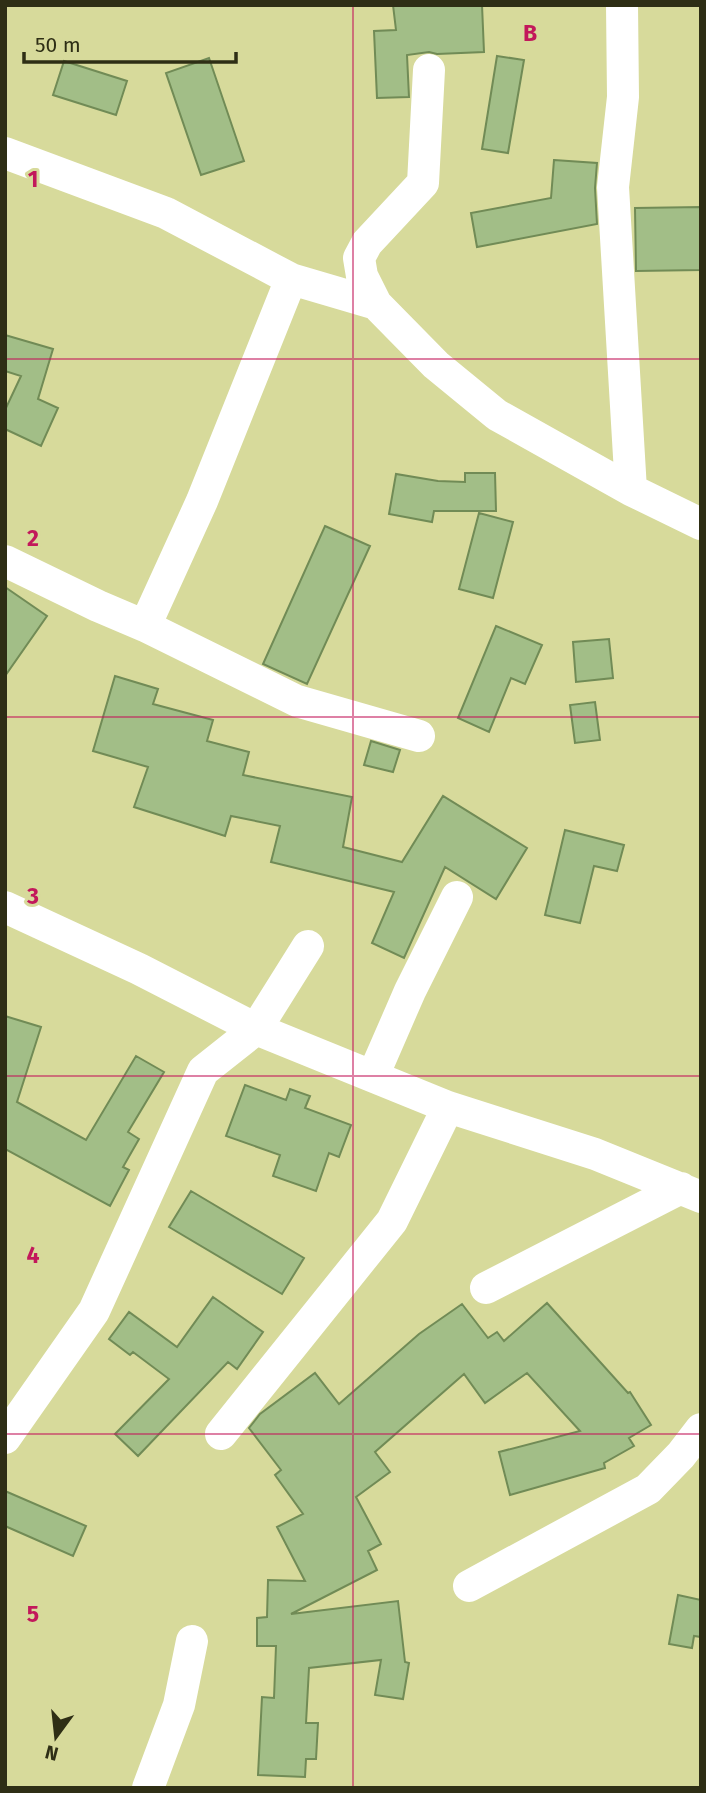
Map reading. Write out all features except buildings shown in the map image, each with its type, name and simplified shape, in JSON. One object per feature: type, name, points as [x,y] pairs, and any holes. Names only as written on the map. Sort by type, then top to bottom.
[{"type":"street","points":[[622,5],[622,97],[613,187],[631,491]]},
{"type":"street","points":[[429,70],[423,183],[368,243],[359,258],[362,276],[376,304],[436,365],[497,415],[631,491],[701,524]]},
{"type":"street","points":[[5,153],[166,213],[291,279],[376,304]]},
{"type":"street","points":[[145,626],[202,500],[291,279]]},
{"type":"street","points":[[5,561],[297,701],[419,736]]},
{"type":"street","points":[[373,1076],[410,991],[457,897]]},
{"type":"street","points":[[5,907],[139,969],[256,1029],[448,1107],[595,1154],[691,1192]]},
{"type":"street","points":[[5,1438],[94,1311],[203,1071],[256,1029],[308,946]]},
{"type":"street","points":[[221,1434],[392,1221],[448,1107]]},
{"type":"street","points":[[486,1288],[691,1192]]},
{"type":"street","points":[[469,1586],[648,1489],[681,1455],[701,1429]]},
{"type":"street","points":[[148,1788],[178,1705],[192,1641]]}]
